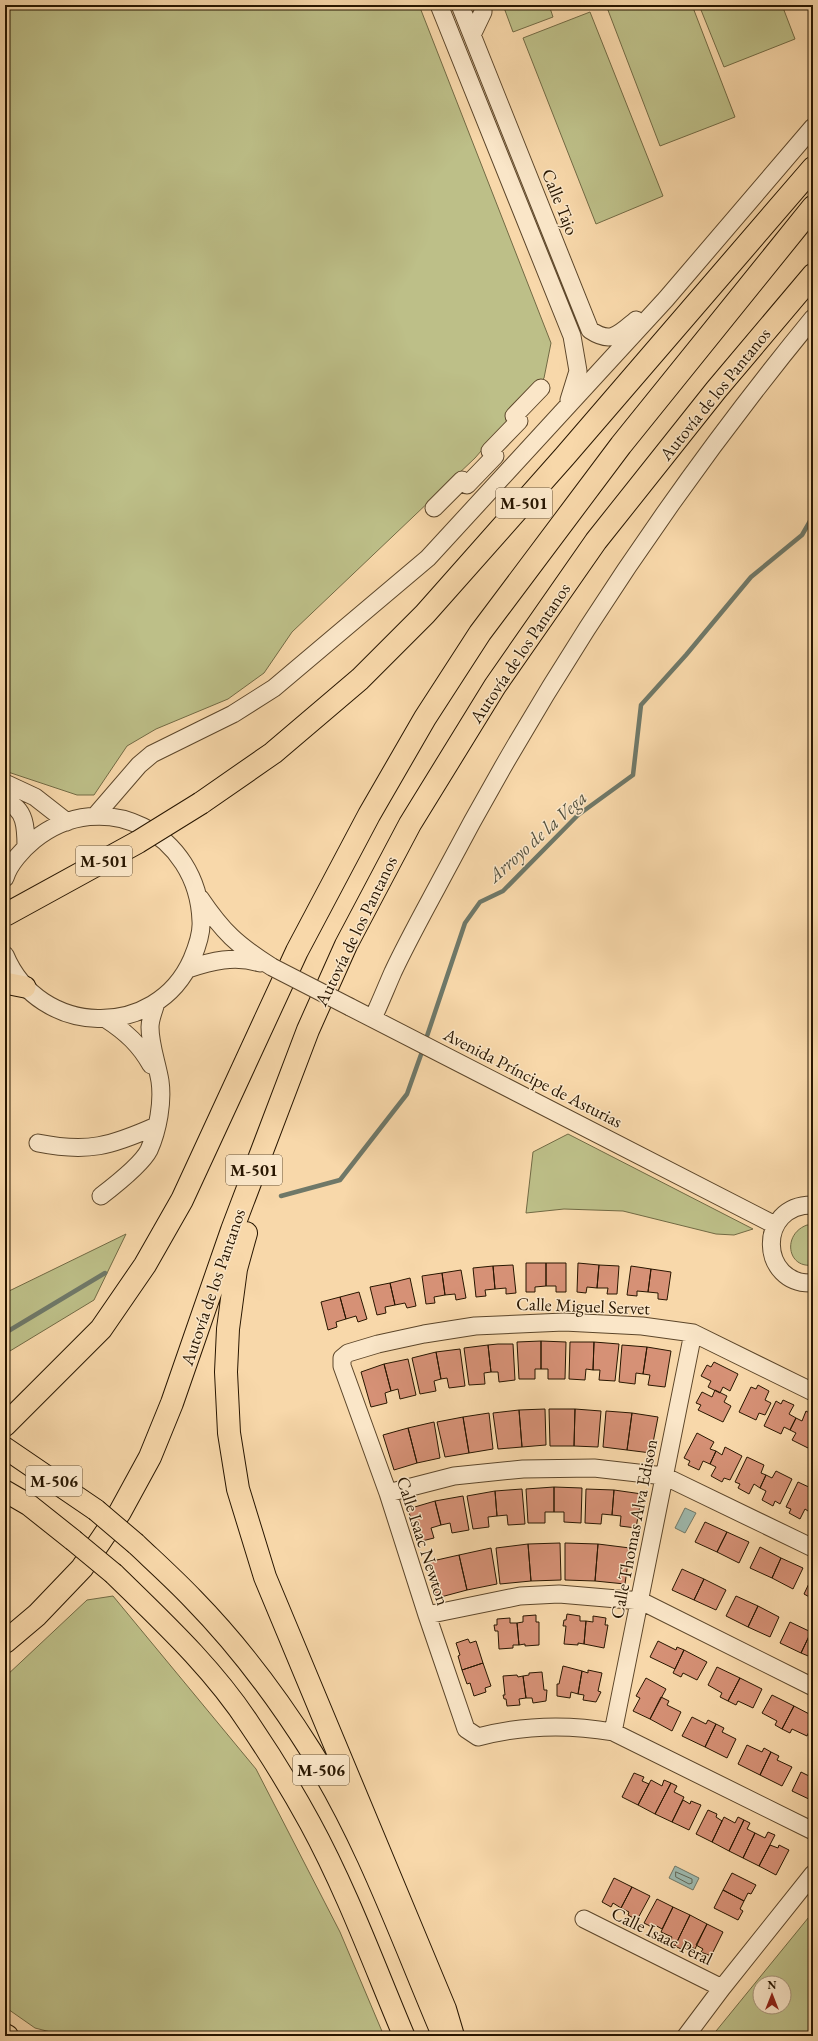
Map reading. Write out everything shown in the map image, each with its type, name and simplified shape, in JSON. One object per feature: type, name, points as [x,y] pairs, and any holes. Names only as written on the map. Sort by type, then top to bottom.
[{"type":"highway","name":"M-501","points":[[5,915],[138,842],[201,803],[273,753],[360,679],[425,614],[565,456],[813,168]]},
{"type":"highway","points":[[5,1425],[101,1329],[145,1265],[182,1200],[297,951],[351,849],[425,718],[480,633],[621,445],[813,206]]},
{"type":"highway","name":"Autovía de los Pantanos","points":[[5,1642],[37,1615],[82,1568],[120,1512],[150,1457],[172,1403],[232,1230],[308,1030],[346,945],[410,824],[495,686],[596,541],[716,390],[813,275]]},
{"type":"highway","points":[[308,1030],[287,1115],[249,1223],[236,1269],[228,1329],[226,1372],[229,1434],[238,1489],[265,1577],[445,2009],[453,2036]]},
{"type":"main road","name":"M-506","points":[[8,1450],[96,1510],[136,1544],[193,1598],[231,1641],[258,1675],[312,1752],[361,1843],[443,2036]]},
{"type":"main road","name":"M-506","points":[[5,1491],[29,1505],[114,1574],[160,1619],[206,1668],[249,1724],[310,1823],[351,1909],[404,2036]]},
{"type":"street","points":[[439,5],[572,336],[578,371],[574,389],[566,408]]},
{"type":"street","name":"Calle Tajo","points":[[460,5],[590,330],[601,337],[610,338],[624,330],[670,294]]},
{"type":"street","points":[[472,35],[483,12],[483,5]]},
{"type":"street","points":[[95,816],[140,765],[152,754],[170,744],[227,718],[274,688],[428,558],[670,294],[813,127]]},
{"type":"street","points":[[373,1018],[393,972],[461,842],[534,713],[611,593],[683,489],[741,410],[813,318]]},
{"type":"street","points":[[434,508],[462,480],[467,485],[495,456],[490,451],[519,421],[514,416],[541,388]]},
{"type":"street","points":[[5,783],[35,797],[67,822]]},
{"type":"street","points":[[5,802],[19,812],[26,825],[26,847]]},
{"type":"street","points":[[5,875],[26,847],[45,832],[67,822],[95,816],[124,819],[151,830],[173,848],[190,871],[200,898],[201,922],[197,947],[188,969],[174,988],[156,1003],[132,1014],[106,1019],[75,1017],[54,1009],[15,985],[11,969],[5,955]]},
{"type":"street","name":"Avenida Príncipe de Asturias","points":[[200,898],[227,935],[242,948],[272,967],[458,1061],[775,1225]]},
{"type":"street","name":"Avenida Príncipe de Asturias","points":[[188,969],[229,959],[246,959],[272,967]]},
{"type":"street","points":[[101,1196],[124,1179],[149,1151],[160,1114],[160,1082],[152,1048],[150,1025],[156,1003]]},
{"type":"street","points":[[106,1019],[125,1032],[143,1050],[160,1082]]},
{"type":"street","points":[[38,1143],[63,1148],[102,1147],[156,1126]]},
{"type":"street","points":[[813,1205],[804,1205],[793,1209],[783,1216],[775,1225],[771,1237],[771,1250],[775,1262],[783,1273],[794,1280],[813,1283]]},
{"type":"street","name":"Calle Miguel Servet","points":[[342,1358],[348,1353],[378,1344],[424,1334],[475,1326],[514,1323],[600,1323],[642,1326],[693,1333],[813,1392]]},
{"type":"street","name":"Calle Thomas Alva Edison","points":[[613,1732],[641,1602],[664,1476],[693,1333]]},
{"type":"street","name":"Calle Isaac Newton","points":[[342,1358],[342,1366],[388,1493],[426,1615],[466,1729],[471,1734],[478,1737],[523,1728],[550,1726],[581,1726],[613,1732]]},
{"type":"street","points":[[388,1493],[454,1476],[523,1469],[594,1468],[664,1476],[813,1548]]},
{"type":"street","points":[[426,1615],[520,1596],[560,1594],[641,1602],[813,1687]]},
{"type":"street","points":[[613,1732],[813,1831]]},
{"type":"street","points":[[686,2036],[722,1988],[813,1874]]},
{"type":"street","name":"Calle Isaac Peral","points":[[584,1919],[722,1988]]},
{"type":"green space","points":[[5,5],[419,5],[551,343],[544,378],[475,458],[292,632],[264,673],[228,699],[156,729],[127,746],[94,795],[77,795],[5,771]]},
{"type":"green space","points":[[503,5],[549,5],[553,17],[513,32]]},
{"type":"green space","points":[[606,5],[692,5],[735,117],[660,146]]},
{"type":"green space","points":[[699,5],[782,5],[795,39],[724,67]]},
{"type":"green space","points":[[590,12],[663,196],[596,224],[523,38]]},
{"type":"green space","points":[[568,1134],[753,1229],[734,1235],[716,1234],[623,1211],[564,1209],[526,1213],[533,1152]]},
{"type":"green space","points":[[807,1225],[813,1225],[813,1265],[804,1265],[798,1262],[793,1256],[791,1250],[791,1243],[794,1236],[799,1229]]},
{"type":"green space","points":[[126,1234],[94,1300],[5,1354],[5,1293]]},
{"type":"green space","points":[[113,1596],[256,1769],[340,1932],[384,2036],[66,2036],[35,2028],[5,2007],[5,1677],[87,1600]]},
{"type":"green space","points":[[813,1912],[813,2036],[712,2036],[752,1987],[752,2015],[792,2015],[792,1975],[762,1975]]},
{"type":"water","points":[[685,1508],[696,1513],[685,1533],[675,1528]]},
{"type":"water","points":[[675,1866],[699,1878],[693,1890],[669,1878]]},
{"type":"building","points":[[526,1263],[546,1263],[546,1286],[535,1287],[535,1292],[526,1292]]},
{"type":"building","points":[[546,1263],[566,1263],[566,1292],[556,1292],[556,1286],[546,1286]]},
{"type":"building","points":[[578,1263],[599,1265],[597,1288],[587,1287],[586,1293],[577,1292]]},
{"type":"building","points":[[513,1265],[516,1293],[506,1294],[506,1288],[495,1289],[493,1266]]},
{"type":"building","points":[[599,1265],[619,1266],[617,1294],[607,1294],[608,1288],[597,1288]]},
{"type":"building","points":[[493,1266],[495,1289],[485,1290],[486,1296],[476,1297],[473,1268]]},
{"type":"building","points":[[631,1266],[651,1269],[648,1292],[637,1291],[637,1296],[627,1295]]},
{"type":"building","points":[[651,1269],[671,1272],[667,1300],[658,1299],[658,1293],[648,1292]]},
{"type":"building","points":[[461,1270],[466,1298],[456,1300],[455,1294],[445,1295],[442,1273]]},
{"type":"building","points":[[442,1273],[445,1295],[434,1297],[435,1303],[426,1304],[422,1276]]},
{"type":"building","points":[[410,1278],[416,1306],[407,1308],[405,1303],[395,1305],[390,1283]]},
{"type":"building","points":[[390,1283],[395,1305],[385,1307],[386,1313],[377,1315],[370,1287]]},
{"type":"building","points":[[359,1292],[367,1319],[358,1322],[356,1316],[346,1319],[340,1297]]},
{"type":"building","points":[[340,1297],[346,1319],[336,1322],[337,1327],[328,1330],[321,1302]]},
{"type":"building","points":[[541,1341],[541,1369],[535,1369],[535,1379],[519,1379],[517,1342]]},
{"type":"building","points":[[541,1341],[566,1342],[565,1379],[548,1379],[548,1369],[541,1369]]},
{"type":"building","points":[[570,1342],[594,1342],[593,1370],[586,1369],[585,1380],[569,1379]]},
{"type":"building","points":[[594,1342],[619,1344],[615,1381],[599,1380],[600,1370],[593,1370]]},
{"type":"building","points":[[513,1344],[515,1380],[499,1382],[498,1372],[491,1372],[488,1345]]},
{"type":"building","points":[[488,1345],[491,1372],[484,1373],[485,1384],[469,1385],[464,1348]]},
{"type":"building","points":[[622,1345],[647,1347],[643,1374],[636,1373],[635,1384],[619,1382]]},
{"type":"building","points":[[647,1347],[671,1351],[665,1387],[648,1385],[650,1375],[643,1374]]},
{"type":"building","points":[[460,1349],[465,1386],[449,1388],[447,1378],[441,1379],[436,1352]]},
{"type":"building","points":[[436,1352],[441,1379],[434,1381],[436,1391],[420,1394],[412,1358]]},
{"type":"building","points":[[408,1359],[416,1395],[400,1399],[398,1389],[391,1391],[384,1364]]},
{"type":"building","points":[[714,1362],[738,1374],[730,1391],[723,1387],[720,1393],[708,1387],[711,1381],[701,1376],[707,1365],[711,1367]]},
{"type":"building","points":[[384,1364],[391,1391],[385,1393],[387,1403],[371,1407],[361,1372]]},
{"type":"building","points":[[758,1385],[769,1391],[765,1400],[771,1403],[765,1415],[759,1413],[756,1420],[739,1412],[751,1387],[756,1389]]},
{"type":"building","points":[[715,1390],[727,1396],[724,1402],[731,1406],[723,1422],[698,1410],[701,1405],[696,1403],[702,1392],[712,1397]]},
{"type":"building","points":[[783,1400],[794,1405],[789,1414],[796,1418],[790,1430],[784,1427],[781,1434],[764,1426],[776,1401],[781,1404]]},
{"type":"building","points":[[545,1409],[546,1445],[522,1447],[519,1410]]},
{"type":"building","points":[[549,1409],[575,1409],[574,1446],[550,1446]]},
{"type":"building","points":[[575,1409],[601,1411],[598,1447],[574,1446]]},
{"type":"building","points":[[519,1410],[522,1447],[498,1449],[493,1413]]},
{"type":"building","points":[[606,1411],[632,1413],[627,1450],[603,1447]]},
{"type":"building","points":[[806,1411],[813,1415],[813,1439],[808,1448],[792,1440],[796,1433],[790,1430],[796,1418],[802,1421]]},
{"type":"building","points":[[489,1413],[493,1449],[469,1453],[463,1417]]},
{"type":"building","points":[[632,1413],[658,1417],[651,1453],[627,1450]]},
{"type":"building","points":[[463,1417],[469,1453],[445,1457],[437,1422]]},
{"type":"building","points":[[434,1422],[440,1458],[417,1463],[408,1428]]},
{"type":"building","points":[[408,1428],[417,1463],[394,1470],[383,1435]]},
{"type":"building","points":[[697,1433],[714,1442],[710,1449],[716,1451],[710,1464],[703,1461],[699,1470],[688,1465],[690,1461],[684,1458]]},
{"type":"building","points":[[725,1447],[742,1456],[730,1480],[724,1478],[722,1482],[711,1476],[716,1467],[710,1464],[716,1451],[722,1455]]},
{"type":"building","points":[[747,1457],[764,1465],[761,1473],[766,1475],[760,1488],[754,1484],[749,1494],[738,1488],[740,1484],[735,1482]]},
{"type":"building","points":[[776,1471],[792,1479],[780,1504],[775,1501],[773,1506],[762,1500],[766,1491],[760,1488],[766,1475],[772,1478]]},
{"type":"building","points":[[798,1482],[813,1489],[813,1509],[811,1513],[805,1509],[800,1519],[789,1513],[791,1509],[786,1507]]},
{"type":"building","points":[[554,1487],[554,1512],[545,1512],[545,1523],[528,1523],[526,1489]]},
{"type":"building","points":[[554,1487],[582,1488],[581,1523],[564,1522],[564,1512],[554,1512]]},
{"type":"building","points":[[522,1489],[525,1524],[508,1525],[507,1515],[497,1516],[495,1491]]},
{"type":"building","points":[[586,1489],[614,1490],[612,1515],[602,1514],[601,1524],[585,1523]]},
{"type":"building","points":[[614,1490],[642,1494],[636,1528],[620,1526],[621,1516],[612,1515]]},
{"type":"building","points":[[495,1491],[497,1516],[488,1517],[489,1527],[473,1529],[467,1496]]},
{"type":"building","points":[[463,1496],[469,1530],[452,1533],[450,1523],[441,1525],[435,1501]]},
{"type":"building","points":[[435,1501],[441,1525],[431,1528],[434,1538],[418,1542],[408,1509]]},
{"type":"building","points":[[705,1522],[727,1532],[717,1552],[695,1542]]},
{"type":"building","points":[[727,1532],[749,1542],[739,1563],[717,1552]]},
{"type":"building","points":[[560,1543],[561,1580],[531,1581],[528,1544]]},
{"type":"building","points":[[565,1543],[598,1544],[595,1581],[565,1580]]},
{"type":"building","points":[[528,1544],[531,1581],[500,1584],[496,1548]]},
{"type":"building","points":[[598,1544],[630,1548],[625,1584],[595,1581]]},
{"type":"building","points":[[760,1547],[781,1558],[772,1578],[750,1568]]},
{"type":"building","points":[[491,1548],[497,1584],[467,1590],[459,1555]]},
{"type":"building","points":[[459,1555],[467,1590],[437,1598],[428,1562]]},
{"type":"building","points":[[781,1558],[803,1568],[793,1589],[772,1578]]},
{"type":"building","points":[[682,1569],[704,1579],[694,1600],[672,1590]]},
{"type":"building","points":[[813,1575],[813,1599],[804,1594]]},
{"type":"building","points":[[704,1579],[726,1590],[716,1610],[694,1600]]},
{"type":"building","points":[[736,1596],[758,1606],[748,1627],[726,1616]]},
{"type":"building","points":[[758,1606],[779,1617],[770,1637],[748,1627]]},
{"type":"building","points":[[567,1614],[580,1616],[580,1621],[586,1621],[584,1644],[564,1644],[566,1626],[563,1626]]},
{"type":"building","points":[[536,1615],[536,1622],[539,1622],[539,1645],[519,1645],[517,1623],[523,1622],[523,1616]]},
{"type":"building","points":[[593,1616],[606,1618],[605,1625],[608,1625],[604,1648],[584,1644],[586,1621],[593,1622]]},
{"type":"building","points":[[510,1618],[510,1623],[517,1623],[519,1645],[513,1645],[513,1648],[499,1649],[498,1631],[495,1631],[494,1625],[497,1625],[497,1619]]},
{"type":"building","points":[[790,1622],[811,1632],[801,1653],[780,1643]]},
{"type":"building","points":[[811,1632],[813,1633],[813,1658],[801,1653]]},
{"type":"building","points":[[468,1639],[470,1643],[476,1641],[483,1663],[462,1670],[458,1656],[460,1655],[456,1643]]},
{"type":"building","points":[[658,1641],[676,1650],[677,1647],[684,1650],[675,1669],[650,1657]]},
{"type":"building","points":[[684,1650],[707,1662],[697,1680],[683,1673],[681,1677],[673,1673]]},
{"type":"building","points":[[483,1663],[491,1686],[485,1688],[486,1692],[474,1696],[470,1683],[467,1684],[462,1670]]},
{"type":"building","points":[[563,1666],[582,1671],[578,1694],[571,1692],[570,1698],[557,1696],[557,1684],[559,1684]]},
{"type":"building","points":[[717,1667],[740,1678],[728,1701],[720,1697],[722,1693],[708,1685]]},
{"type":"building","points":[[588,1670],[602,1673],[598,1691],[601,1692],[596,1702],[583,1700],[584,1695],[578,1694],[582,1671],[588,1673]]},
{"type":"building","points":[[542,1672],[544,1690],[547,1690],[546,1701],[533,1703],[532,1698],[526,1698],[523,1676],[529,1675],[529,1673]]},
{"type":"building","points":[[517,1675],[518,1677],[523,1676],[526,1698],[519,1699],[520,1705],[507,1706],[506,1699],[504,1699],[503,1695],[505,1695],[503,1676]]},
{"type":"building","points":[[646,1678],[666,1689],[650,1719],[633,1711],[640,1698],[636,1696]]},
{"type":"building","points":[[740,1678],[762,1689],[753,1708],[738,1701],[736,1705],[728,1701]]},
{"type":"building","points":[[772,1695],[794,1706],[782,1729],[775,1725],[777,1721],[762,1713]]},
{"type":"building","points":[[661,1697],[669,1701],[667,1705],[681,1712],[672,1731],[650,1719]]},
{"type":"building","points":[[794,1706],[813,1716],[813,1723],[807,1736],[792,1729],[790,1733],[782,1729]]},
{"type":"building","points":[[692,1717],[706,1724],[708,1720],[716,1724],[705,1747],[682,1736]]},
{"type":"building","points":[[716,1724],[724,1728],[722,1732],[736,1739],[727,1758],[705,1747]]},
{"type":"building","points":[[747,1745],[762,1752],[764,1748],[771,1752],[760,1775],[738,1764]]},
{"type":"building","points":[[771,1752],[779,1756],[777,1760],[792,1767],[782,1786],[760,1775]]},
{"type":"building","points":[[801,1772],[813,1778],[813,1801],[792,1791]]},
{"type":"building","points":[[634,1773],[644,1777],[642,1781],[649,1784],[638,1805],[622,1797]]},
{"type":"building","points":[[651,1780],[662,1786],[664,1780],[671,1783],[655,1814],[638,1805]]},
{"type":"building","points":[[671,1783],[677,1786],[674,1792],[684,1797],[672,1822],[655,1814]]},
{"type":"building","points":[[683,1800],[690,1804],[691,1801],[701,1805],[689,1830],[672,1822]]},
{"type":"building","points":[[708,1810],[717,1814],[716,1817],[722,1821],[712,1842],[696,1834]]},
{"type":"building","points":[[724,1817],[735,1823],[738,1817],[744,1820],[729,1851],[712,1842]]},
{"type":"building","points":[[744,1820],[750,1823],[747,1829],[755,1833],[743,1858],[729,1851]]},
{"type":"building","points":[[768,1832],[775,1835],[759,1866],[743,1858],[755,1833],[765,1838]]},
{"type":"building","points":[[770,1845],[778,1848],[779,1845],[789,1850],[776,1875],[759,1866]]},
{"type":"building","points":[[732,1873],[756,1885],[751,1894],[748,1893],[744,1901],[723,1890]]},
{"type":"building","points":[[614,1878],[632,1887],[621,1908],[613,1903],[611,1907],[602,1902]]},
{"type":"building","points":[[632,1887],[650,1896],[637,1920],[628,1915],[629,1912],[621,1908]]},
{"type":"building","points":[[723,1890],[744,1901],[740,1909],[743,1911],[738,1920],[714,1908]]},
{"type":"building","points":[[657,1899],[673,1907],[662,1929],[655,1925],[654,1928],[644,1923]]},
{"type":"building","points":[[673,1907],[690,1915],[675,1946],[669,1943],[672,1937],[661,1932]]},
{"type":"building","points":[[690,1915],[707,1924],[695,1949],[684,1943],[681,1949],[675,1946]]},
{"type":"building","points":[[707,1924],[723,1932],[711,1956],[701,1952],[703,1949],[696,1945]]},
{"type":"waterway","name":"Arroyo de la Vega","points":[[425,1042],[465,923],[480,902],[503,891],[578,815],[633,775],[641,705],[686,655],[751,577],[802,535],[813,516]]},
{"type":"waterway","name":"Arroyo de la Vega","points":[[281,1196],[340,1180],[407,1094],[423,1049]]},
{"type":"waterway","points":[[5,1333],[105,1273]]}]
